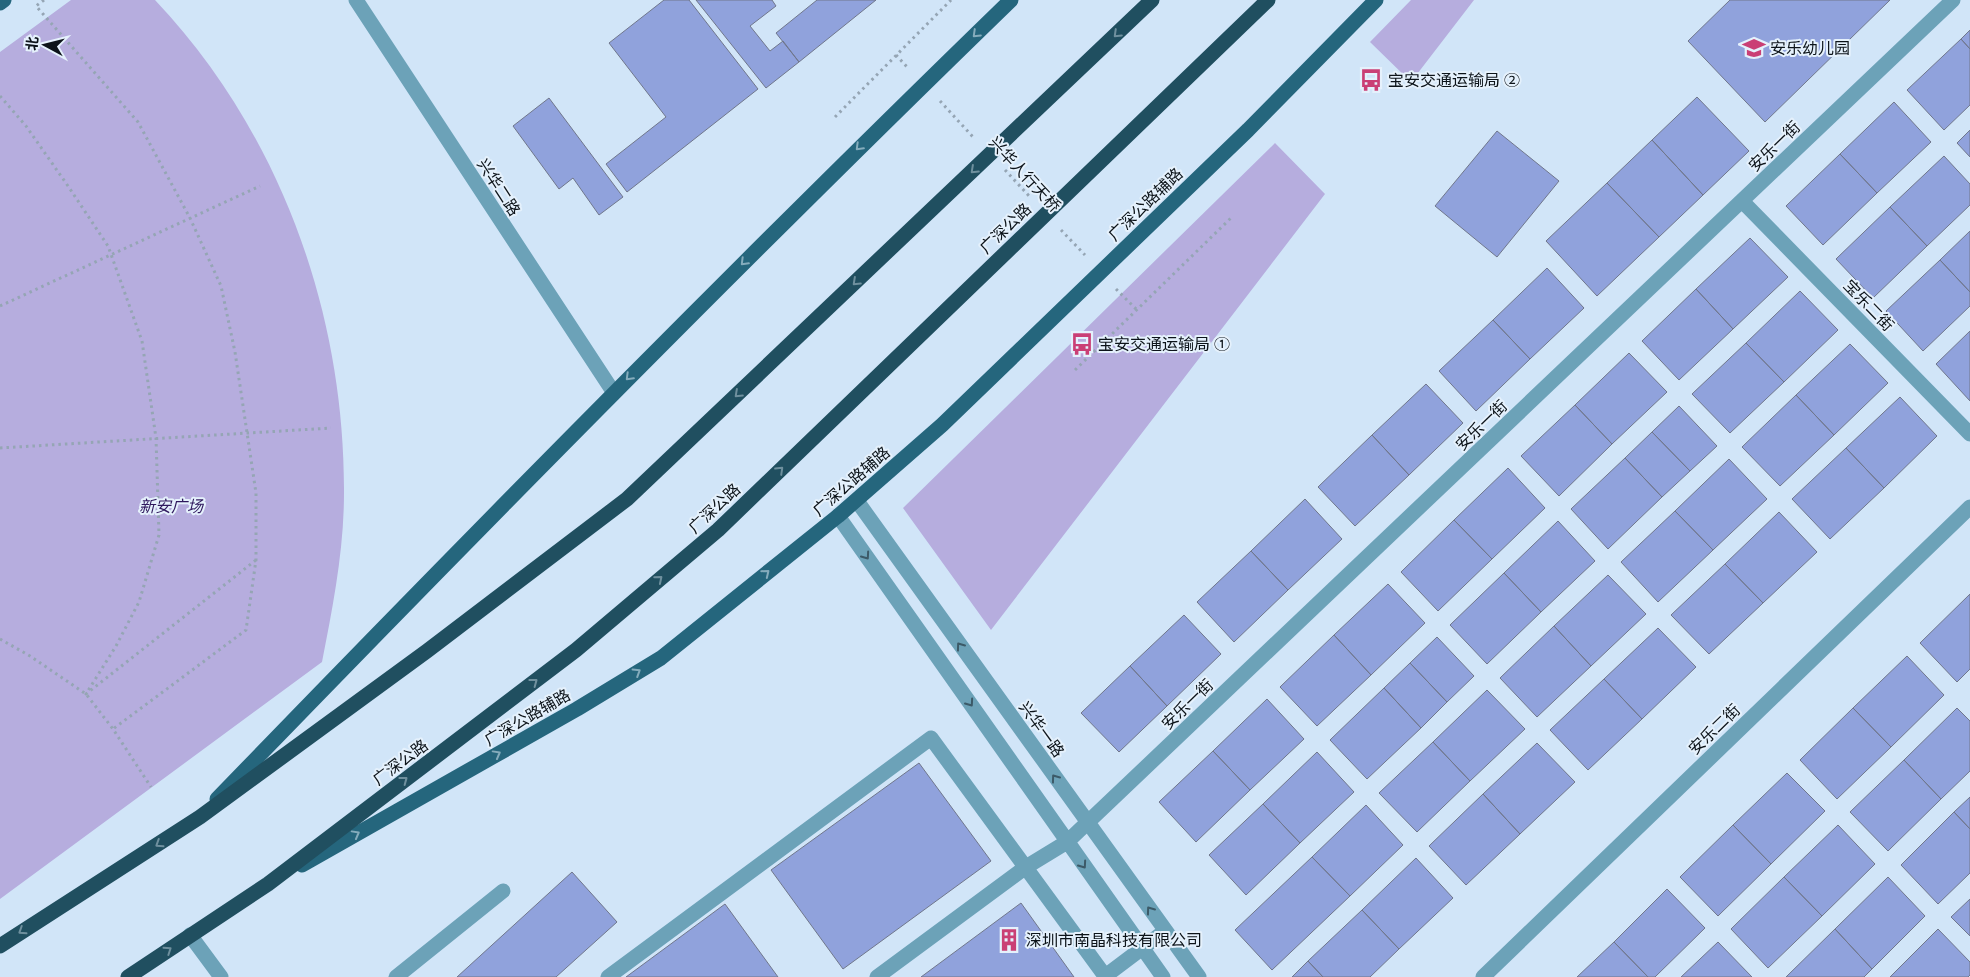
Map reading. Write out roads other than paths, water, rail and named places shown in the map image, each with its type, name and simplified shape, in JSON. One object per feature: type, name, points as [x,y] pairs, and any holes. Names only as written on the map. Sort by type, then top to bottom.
[{"type":"highway","points":[[0,946],[200,817],[428,651],[627,498],[1152,0]]},
{"type":"highway","name":"广深公路","points":[[128,977],[190,934],[268,884],[576,650],[718,530],[1268,0]]},
{"type":"main road","points":[[0,3],[4,0]]},
{"type":"main road","points":[[200,817],[490,517],[863,143],[1011,0]]},
{"type":"main road","name":"广深公路辅路","points":[[268,884],[577,709],[661,658],[857,501],[942,425],[1241,136],[1376,0]]},
{"type":"street","name":"兴华二路","points":[[356,0],[614,393]]},
{"type":"street","name":"安乐一街","points":[[877,977],[1026,868],[1067,842],[1088,824],[1953,0]]},
{"type":"street","name":"宝乐二街","points":[[1742,201],[1970,434]]},
{"type":"street","name":"兴华一路","points":[[857,501],[1199,977]]},
{"type":"street","name":"安乐二街","points":[[1483,977],[1970,507]]},
{"type":"street","points":[[838,516],[1163,977]]},
{"type":"street","points":[[608,977],[931,738],[1105,977],[1165,931]]},
{"type":"street","points":[[396,977],[503,892]]},
{"type":"street","points":[[190,934],[221,977]]},
{"type":"place","name":"安乐幼儿园","points":[[1754,48]]},
{"type":"place","name":"宝安交通运输局 ②","points":[[1371,80]]},
{"type":"place","name":"宝安交通运输局 ①","points":[[1082,344]]},
{"type":"place","name":"深圳市南晶科技有限公司","points":[[1009,940]]},
{"type":"park label","name":"新安广场","points":[[171,506]]}]
